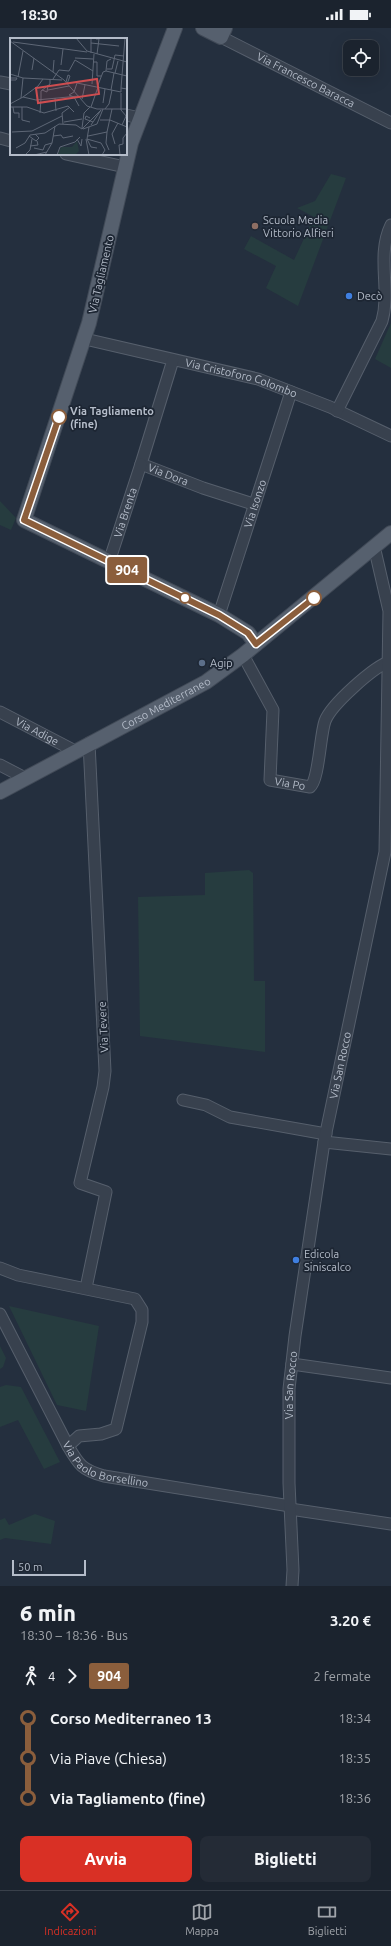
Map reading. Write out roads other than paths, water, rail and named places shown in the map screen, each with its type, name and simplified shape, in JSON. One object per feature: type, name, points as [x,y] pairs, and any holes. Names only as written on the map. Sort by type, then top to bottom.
[{"type":"main road","name":"Via Tagliamento","points":[[109,562],[24,520],[85,339],[131,143],[174,28]]},
{"type":"main road","points":[[203,28],[223,32]]},
{"type":"main road","name":"Corso Mediterraneo","points":[[0,792],[89,743],[155,710],[206,682],[243,655],[391,533]]},
{"type":"main road","points":[[109,562],[219,615],[248,633],[256,644]]},
{"type":"street","name":"Via Francesco Baracca","points":[[223,32],[391,123]]},
{"type":"street","points":[[0,82],[10,84]]},
{"type":"street","points":[[127,115],[140,118]]},
{"type":"street","points":[[0,138],[10,141]]},
{"type":"street","points":[[71,155],[125,167]]},
{"type":"street","points":[[337,411],[382,321],[386,307],[383,252],[391,224]]},
{"type":"street","name":"Via Cristoforo Colombo","points":[[85,339],[258,379],[337,411],[391,436]]},
{"type":"street","name":"Via Dora","points":[[173,360],[141,464],[203,488],[253,504]]},
{"type":"street","name":"Via Isonzo","points":[[219,615],[253,504],[291,392]]},
{"type":"street","name":"Via Brenta","points":[[109,562],[141,464]]},
{"type":"street","name":"Via San Rocco","points":[[292,1586],[293,1570],[290,1507],[289,1389],[292,1364],[325,1138],[388,852],[390,662],[389,611],[374,546]]},
{"type":"street","name":"Via Po","points":[[243,655],[273,710],[270,780],[310,787],[314,781],[320,740],[327,718],[363,680],[390,662]]},
{"type":"street","name":"Via Adige","points":[[0,712],[75,751]]},
{"type":"street","name":"Via Tevere","points":[[86,1288],[106,1192],[80,1183],[103,1087],[105,1071],[89,743]]},
{"type":"street","points":[[0,765],[26,778]]},
{"type":"street","points":[[183,1100],[206,1105],[230,1117],[325,1138],[391,1149]]},
{"type":"street","points":[[0,1268],[18,1274],[135,1299],[142,1310],[142,1322],[124,1404],[116,1428],[101,1434],[79,1436],[68,1446]]},
{"type":"street","name":"Via Paolo Borsellino","points":[[0,1314],[68,1446],[77,1462],[88,1472],[104,1476],[391,1524]]},
{"type":"street","points":[[292,1364],[391,1378]]},
{"type":"place","name":"Scuola Media Vittorio Alfieri","points":[[255,226]]},
{"type":"place","name":"Decò","points":[[349,296]]},
{"type":"place","name":"Via Tagliamento (fine)","points":[[59,417]]},
{"type":"place","name":"Agip","points":[[202,663]]},
{"type":"place","name":"Edicola Siniscalco","points":[[296,1260]]}]
